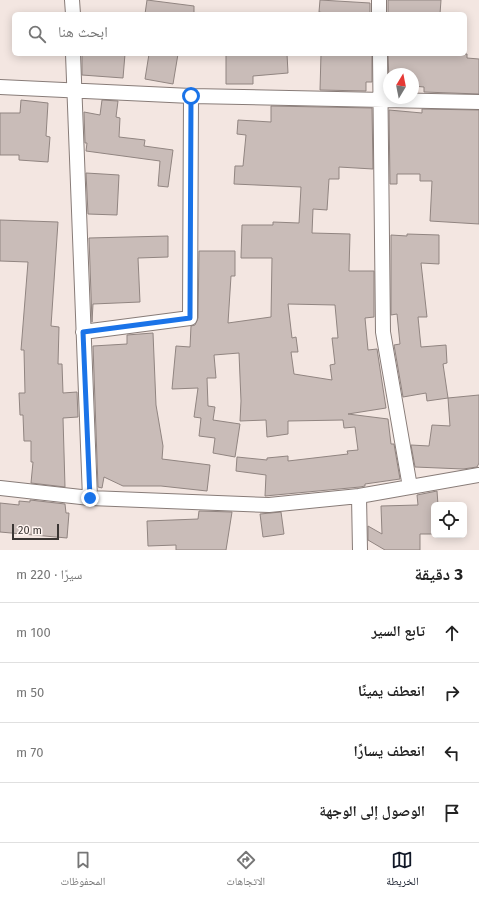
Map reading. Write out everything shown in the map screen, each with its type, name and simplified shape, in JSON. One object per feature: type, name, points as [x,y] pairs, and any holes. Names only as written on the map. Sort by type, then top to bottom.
[{"type":"street","points":[[72,0],[72,12]]},
{"type":"street","points":[[379,0],[379,12]]},
{"type":"street","points":[[73,56],[90,498]]},
{"type":"street","points":[[380,56],[383,332],[410,487]]},
{"type":"street","points":[[0,87],[191,96],[479,102]]},
{"type":"street","points":[[83,332],[190,318],[191,96]]},
{"type":"street","points":[[0,488],[90,498],[269,505],[359,496],[479,475]]},
{"type":"street","points":[[359,496],[360,550]]},
{"type":"building","points":[[147,0],[194,6],[194,12],[145,12]]},
{"type":"building","points":[[320,0],[370,3],[370,12],[319,12]]},
{"type":"building","points":[[388,0],[441,0],[440,12],[388,12]]},
{"type":"building","points":[[82,56],[125,56],[123,78],[82,75]]},
{"type":"building","points":[[149,56],[178,56],[173,84],[145,79]]},
{"type":"building","points":[[226,56],[287,56],[288,73],[253,76],[253,84],[226,84]]},
{"type":"building","points":[[321,56],[372,56],[372,82],[366,82],[366,91],[320,90]]},
{"type":"building","points":[[388,56],[467,56],[467,58],[479,59],[479,94],[424,92],[424,87],[419,87],[419,68],[388,68]]},
{"type":"building","points":[[21,100],[48,103],[46,136],[50,137],[48,162],[19,160],[19,155],[0,155],[0,113],[20,113]]},
{"type":"building","points":[[102,100],[118,101],[116,117],[120,118],[119,137],[145,140],[144,146],[173,150],[168,187],[158,186],[160,161],[86,151],[87,143],[85,143],[84,112],[100,115]]},
{"type":"building","points":[[271,106],[372,108],[373,169],[339,167],[339,179],[329,179],[327,210],[313,209],[312,233],[350,234],[349,271],[374,271],[374,317],[365,318],[368,350],[377,349],[386,408],[348,414],[388,419],[391,444],[394,444],[400,479],[365,484],[365,486],[360,487],[265,496],[266,475],[236,471],[237,457],[267,460],[267,458],[288,456],[288,461],[348,454],[347,451],[358,450],[355,427],[344,428],[343,420],[288,421],[288,434],[267,437],[266,420],[240,421],[241,401],[239,353],[214,355],[216,378],[207,378],[208,406],[215,407],[213,420],[240,424],[235,457],[213,453],[215,438],[199,436],[201,418],[194,417],[198,388],[172,389],[176,346],[190,347],[191,326],[195,325],[198,318],[199,251],[235,251],[235,276],[231,276],[228,323],[271,317],[272,258],[241,258],[242,225],[273,225],[273,222],[299,223],[301,187],[234,184],[235,166],[243,166],[246,135],[237,134],[238,120],[271,122]],"holes":[[[288,304],[335,305],[338,338],[332,338],[335,364],[330,365],[332,380],[294,374],[291,352],[298,352],[296,337],[292,338]]]},
{"type":"building","points":[[422,109],[479,110],[479,224],[430,221],[432,181],[420,181],[420,174],[397,174],[397,184],[390,184],[389,110],[422,113]]},
{"type":"building","points":[[86,173],[119,175],[117,215],[88,214]]},
{"type":"building","points":[[0,220],[58,222],[51,326],[59,327],[58,364],[62,364],[63,393],[77,392],[78,417],[63,418],[65,487],[31,483],[33,462],[31,462],[31,441],[24,441],[23,415],[20,415],[19,393],[25,393],[24,350],[21,350],[28,262],[0,261]]},
{"type":"building","points":[[407,234],[439,235],[439,264],[421,263],[427,317],[418,317],[421,347],[446,345],[447,363],[443,364],[448,398],[427,401],[426,393],[403,397],[394,345],[400,344],[397,314],[391,315],[391,235],[407,236]]},
{"type":"building","points":[[168,236],[168,257],[138,258],[140,302],[93,304],[92,322],[89,238]]},
{"type":"building","points":[[153,333],[156,405],[163,446],[162,459],[210,465],[207,491],[161,486],[123,486],[104,477],[102,488],[98,487],[93,346],[127,344],[127,335]]},
{"type":"building","points":[[479,395],[479,463],[477,467],[463,469],[415,467],[411,445],[429,446],[432,425],[450,426],[448,398]]},
{"type":"building","points":[[437,491],[438,502],[431,502],[431,534],[420,534],[420,550],[385,550],[368,540],[368,526],[382,534],[381,506],[418,505],[417,495]]},
{"type":"building","points":[[30,500],[65,504],[66,513],[69,513],[67,538],[0,532],[0,503],[19,505],[19,501],[30,502]]},
{"type":"building","points":[[199,511],[232,512],[226,550],[176,550],[176,545],[148,546],[147,521],[198,519]]},
{"type":"building","points":[[281,512],[284,534],[263,537],[260,514]]},
{"type":"route","points":[[90,498],[83,332],[190,318],[191,96]]}]
